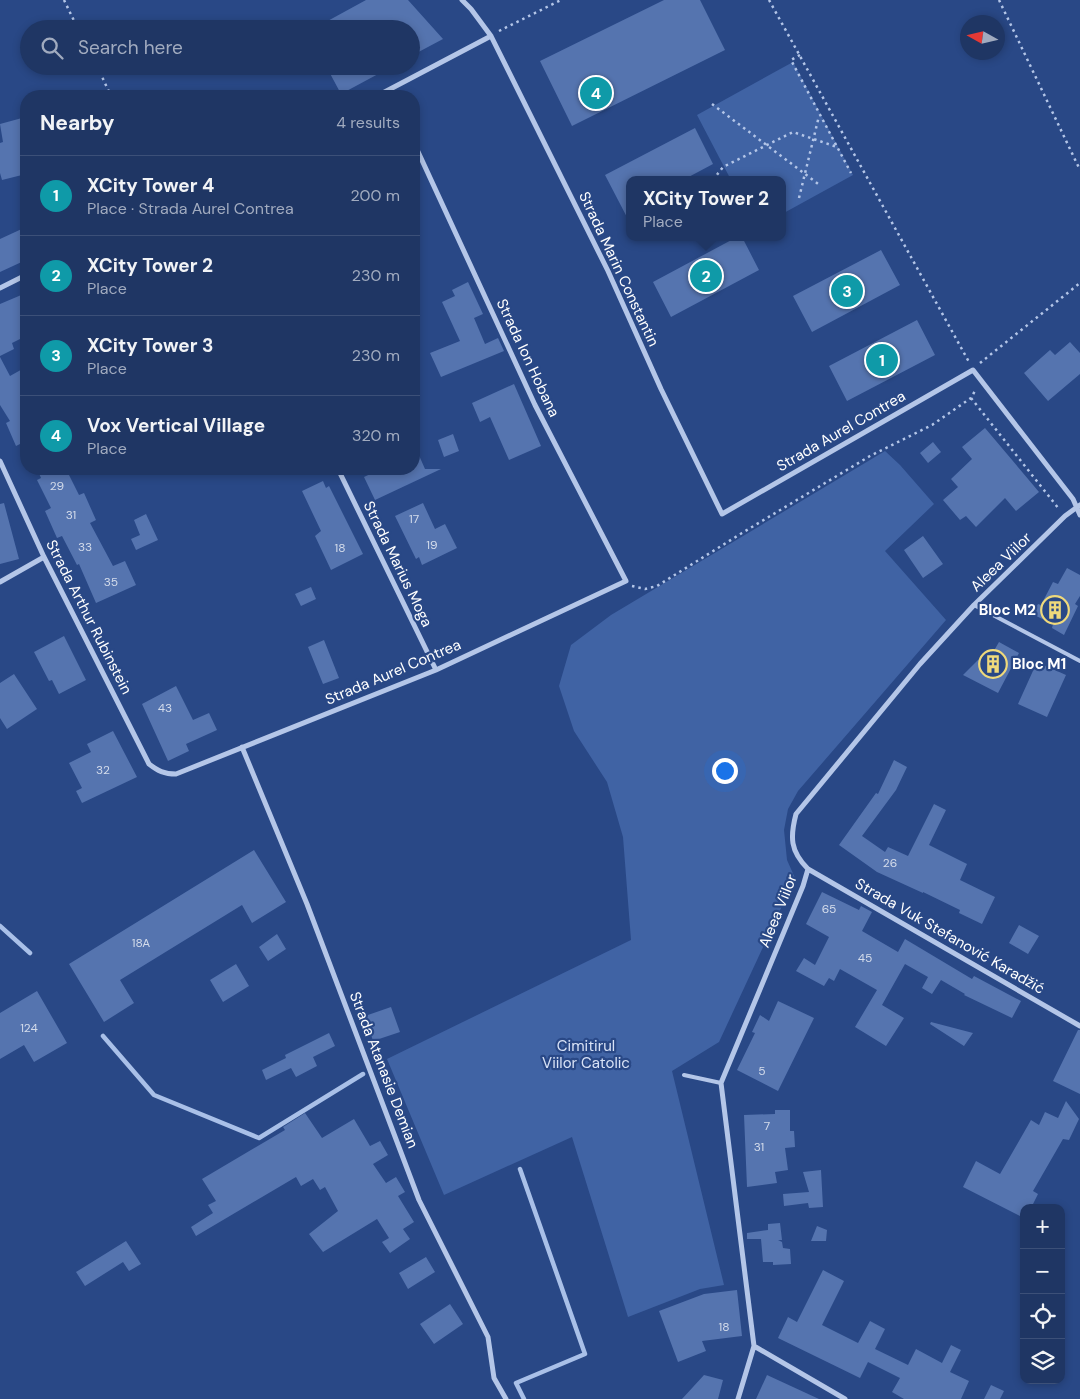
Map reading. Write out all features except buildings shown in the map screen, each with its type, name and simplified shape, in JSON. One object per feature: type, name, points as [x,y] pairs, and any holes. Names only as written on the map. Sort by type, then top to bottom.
[{"type":"street","name":"Strada Marin Constantin","points":[[462,0],[491,36],[608,271],[661,389],[722,514]]},
{"type":"street","points":[[420,74],[491,36]]},
{"type":"street","points":[[389,90],[417,75]]},
{"type":"street","name":"Strada Ion Hobana","points":[[420,156],[536,405],[626,581]]},
{"type":"street","points":[[0,288],[20,278]]},
{"type":"street","points":[[973,370],[980,382],[1074,499],[1079,506],[1080,515]]},
{"type":"street","name":"Strada Aurel Contrea","points":[[722,514],[973,370]]},
{"type":"street","name":"Strada Arthur Rubinstein","points":[[0,461],[44,557],[149,764],[166,774]]},
{"type":"street","name":"Strada Marius Moga","points":[[341,475],[436,670]]},
{"type":"street","name":"Aleea Viilor","points":[[738,1399],[754,1346],[721,1083],[803,886],[808,869],[796,855],[793,845],[792,831],[796,814],[920,664],[974,605],[1065,516],[1079,506]]},
{"type":"street","points":[[0,582],[44,557]]},
{"type":"street","name":"Strada Aurel Contrea","points":[[166,774],[176,774],[436,670],[626,581]]},
{"type":"street","name":"Strada Atanasie Demian","points":[[242,747],[308,904],[419,1200],[488,1337],[494,1378],[506,1399]]},
{"type":"street","name":"Strada Vuk Stefanović Karadžić","points":[[808,869],[1080,1026]]},
{"type":"street","points":[[754,1346],[845,1399]]},
{"type":"lane","points":[[974,605],[1080,661]]},
{"type":"lane","points":[[684,1075],[721,1083]]},
{"type":"path","points":[[64,0],[74,20]]},
{"type":"path","points":[[491,36],[561,0]]},
{"type":"path","points":[[769,0],[973,370],[1080,283]]},
{"type":"path","points":[[999,0],[1080,170]]},
{"type":"path","points":[[800,55],[790,60],[851,173]]},
{"type":"path","points":[[101,75],[108,90]]},
{"type":"path","points":[[712,104],[821,186]]},
{"type":"path","points":[[799,198],[819,114]]},
{"type":"path","points":[[716,176],[723,167],[793,132],[837,147]]},
{"type":"path","points":[[626,581],[634,587],[644,589],[657,586],[870,456],[932,425],[971,398],[980,382]]},
{"type":"path","points":[[971,398],[1065,516]]},
{"type":"green space","points":[[793,62],[853,175],[786,212],[786,176],[729,176],[697,115]]},
{"type":"green space","name":"Cimitirul Viilor Catolic","points":[[885,451],[900,465],[934,504],[885,551],[946,620],[798,791],[788,809],[784,830],[787,860],[795,878],[719,1042],[672,1071],[724,1285],[700,1289],[628,1317],[572,1137],[444,1195],[387,1059],[631,940],[623,837],[607,782],[574,731],[559,686],[571,645],[611,615]]},
{"type":"waterway","points":[[0,926],[30,953]]},
{"type":"waterway","points":[[103,1036],[154,1095],[259,1138],[363,1074]]},
{"type":"waterway","points":[[520,1169],[585,1354],[516,1383],[524,1399]]},
{"type":"place","name":"Vox Vertical Village","points":[[596,93]]},
{"type":"place","name":"XCity Tower 2","points":[[706,276]]},
{"type":"place","name":"XCity Tower 3","points":[[847,291]]},
{"type":"place","name":"XCity Tower 4","points":[[882,360]]},
{"type":"place","name":"Bloc M2","points":[[1055,610]]},
{"type":"place","name":"Bloc M1","points":[[993,664]]}]
